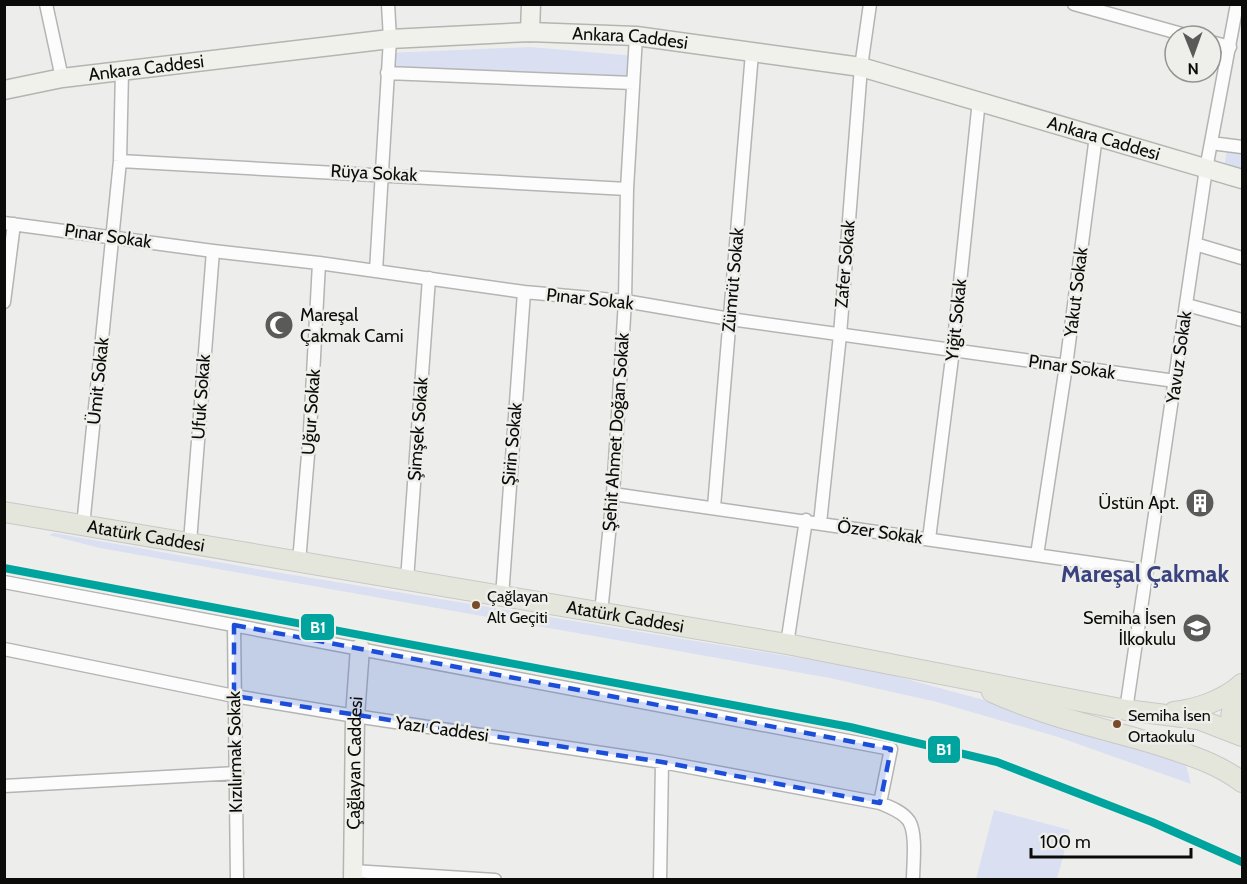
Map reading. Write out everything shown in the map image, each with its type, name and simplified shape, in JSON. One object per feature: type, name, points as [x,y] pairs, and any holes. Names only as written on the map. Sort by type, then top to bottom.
[{"type":"main road","points":[[530,32],[531,4]]},
{"type":"main road","name":"Ankara Caddesi","points":[[4,90],[62,78],[390,39],[530,32],[636,36],[861,67],[1242,179]]},
{"type":"main road","name":"Atatürk Caddesi","points":[[4,512],[787,644],[1126,710],[1198,719],[1237,733]]},
{"type":"main road","name":"Çağlayan Caddesi","points":[[353,875],[355,716],[360,648]]},
{"type":"main road","points":[[962,678],[1010,700],[1200,758],[1227,771],[1242,782]]},
{"type":"main road","points":[[1162,714],[1193,708],[1224,697],[1242,684]]},
{"type":"main road","points":[[1237,733],[1230,719],[1233,702],[1242,684]]},
{"type":"street","points":[[46,4],[62,78]]},
{"type":"street","points":[[376,271],[390,39],[388,4]]},
{"type":"street","name":"Zafer Sokak","points":[[820,523],[840,335],[861,67],[870,4]]},
{"type":"street","points":[[1074,4],[1163,29]]},
{"type":"street","name":"Yavuz Sokak","points":[[1126,710],[1206,169],[1237,4]]},
{"type":"street","name":"Şehit Ahmet Doğan Sokak","points":[[601,613],[613,494],[625,302],[627,189],[636,36]]},
{"type":"street","points":[[1223,45],[1230,47]]},
{"type":"street","name":"Zümrüt Sokak","points":[[714,507],[752,53]]},
{"type":"street","name":"Ümit Sokak","points":[[83,526],[120,160],[122,71]]},
{"type":"street","points":[[387,73],[633,83]]},
{"type":"street","name":"Yiğit Sokak","points":[[929,539],[953,350],[979,100]]},
{"type":"street","name":"Yakut Sokak","points":[[1037,555],[1066,366],[1096,136]]},
{"type":"street","points":[[1211,143],[1242,147]]},
{"type":"street","name":"Rüya Sokak","points":[[120,160],[627,189]]},
{"type":"street","points":[[4,302],[9,224]]},
{"type":"street","name":"Pınar Sokak","points":[[9,224],[319,263],[524,292],[625,302],[840,335],[1175,381]]},
{"type":"street","points":[[1195,244],[1242,258]]},
{"type":"street","name":"Ufuk Sokak","points":[[190,542],[213,251]]},
{"type":"street","name":"Uğur Sokak","points":[[300,562],[319,263]]},
{"type":"street","name":"Şimşek Sokak","points":[[407,580],[429,278]]},
{"type":"street","name":"Şirin Sokak","points":[[502,597],[524,292]]},
{"type":"street","points":[[1186,305],[1242,320]]},
{"type":"street","name":"Özer Sokak","points":[[613,494],[806,520],[1147,571]]},
{"type":"street","points":[[787,644],[806,520]]},
{"type":"street","points":[[4,582],[891,749],[880,803]]},
{"type":"street","name":"Kızılırmak Sokak","points":[[234,625],[237,879]]},
{"type":"street","name":"Yazı Caddesi","points":[[4,649],[234,696],[662,762],[880,803],[897,811],[909,821],[913,834],[913,879]]},
{"type":"street","points":[[660,879],[662,762]]},
{"type":"street","points":[[4,786],[237,773]]},
{"type":"street","points":[[353,875],[495,879]]},
{"type":"highlighted area","points":[[234,625],[891,749],[880,803],[662,762],[234,696]]},
{"type":"shaded area","points":[[530,47],[635,56],[634,76],[388,67],[388,53]]},
{"type":"shaded area","points":[[1227,150],[1242,152],[1242,171],[1224,167]]},
{"type":"shaded area","points":[[54,533],[257,569],[873,670],[984,700],[1186,765],[1191,784],[1058,737],[937,702],[830,678],[100,548],[49,535]]},
{"type":"shaded area","points":[[994,810],[1070,830],[1057,879],[976,879]]},
{"type":"transit line","name":"B1","points":[[4,568],[850,727],[997,762],[1152,822],[1242,862]]},
{"type":"place","name":"Mareşal Çakmak Cami","points":[[279,325]]},
{"type":"place","name":"Üstün Apt.","points":[[1200,503]]},
{"type":"place","name":"Çağlayan Alt Geçiti","points":[[476,605]]},
{"type":"place","name":"Semiha İsen İlkokulu","points":[[1197,628]]},
{"type":"place","name":"Semiha İsen Ortaokulu","points":[[1117,724]]},
{"type":"district","name":"Mareşal Çakmak","points":[[1145,574]]}]
